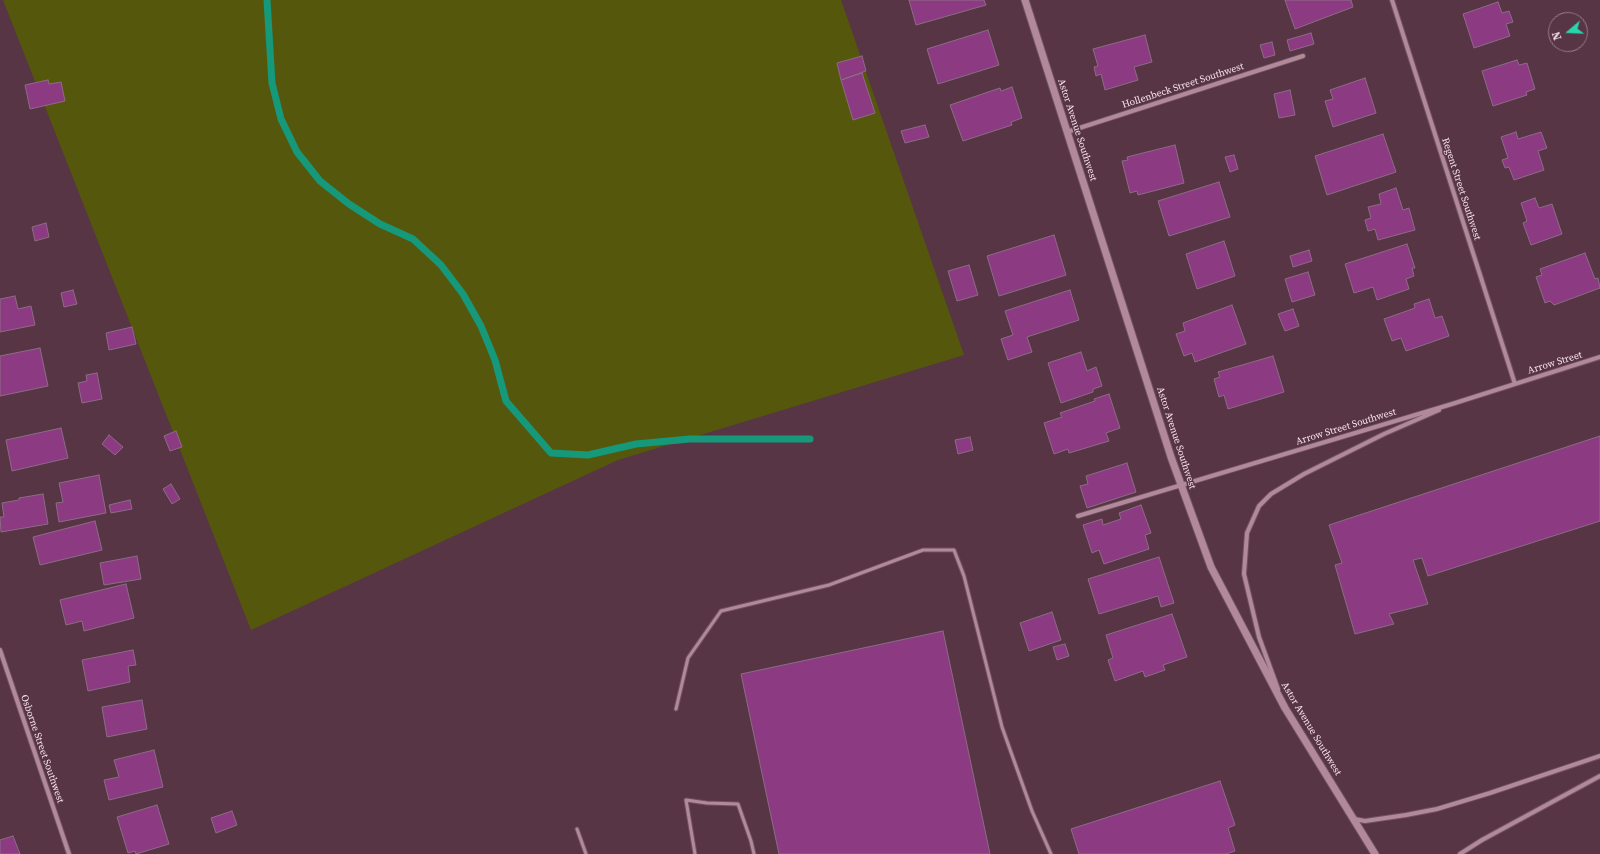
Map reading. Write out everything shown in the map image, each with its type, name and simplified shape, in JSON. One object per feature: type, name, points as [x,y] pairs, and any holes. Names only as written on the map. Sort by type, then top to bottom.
[{"type":"street","name":"Astor Avenue Southwest","points":[[1025,0],[1180,485],[1211,567],[1285,708],[1375,854]]},
{"type":"street","name":"Regent Street Southwest","points":[[1392,0],[1515,384]]},
{"type":"street","name":"Hollenbeck Street Southwest","points":[[1067,132],[1303,56]]},
{"type":"street","name":"Arrow Street","points":[[1515,384],[1600,357]]},
{"type":"street","name":"Arrow Street Southwest","points":[[1180,485],[1515,384]]},
{"type":"street","points":[[1285,708],[1259,637],[1244,574],[1247,533],[1259,506],[1271,494],[1304,474],[1384,434],[1452,404]]},
{"type":"street","points":[[1078,516],[1180,485]]},
{"type":"street","name":"Osborne Street Southwest","points":[[0,650],[69,854]]},
{"type":"street","points":[[1353,819],[1365,821],[1437,809],[1490,794],[1600,756]]},
{"type":"street","points":[[1460,854],[1482,840],[1600,776]]},
{"type":"lane","points":[[676,709],[688,658],[721,611],[829,585],[923,550],[954,550],[964,576],[1002,727],[1032,811],[1051,854]]},
{"type":"lane","points":[[695,854],[686,800],[707,803],[738,804],[754,854]]},
{"type":"lane","points":[[577,829],[586,854]]},
{"type":"shaded area","points":[[3,0],[841,0],[964,355],[618,460],[251,630]]},
{"type":"building","points":[[909,0],[984,0],[986,5],[916,25]]},
{"type":"building","points":[[1285,0],[1351,0],[1353,7],[1295,29]]},
{"type":"building","points":[[1498,2],[1502,13],[1509,11],[1513,22],[1506,24],[1510,36],[1474,48],[1463,14]]},
{"type":"building","points":[[988,30],[999,65],[938,84],[927,49]]},
{"type":"building","points":[[1311,33],[1314,44],[1290,51],[1287,40]]},
{"type":"building","points":[[1145,35],[1152,62],[1134,67],[1138,80],[1105,90],[1101,74],[1096,76],[1094,67],[1098,66],[1093,49]]},
{"type":"building","points":[[1272,42],[1275,55],[1264,58],[1260,45]]},
{"type":"building","points":[[862,56],[866,71],[841,80],[837,63]]},
{"type":"building","points":[[1517,60],[1519,65],[1527,63],[1535,89],[1526,92],[1527,95],[1493,106],[1482,71]]},
{"type":"building","points":[[862,73],[875,113],[853,120],[841,80]]},
{"type":"building","points":[[1365,78],[1376,113],[1333,127],[1325,101],[1333,99],[1330,90]]},
{"type":"building","points":[[48,80],[49,84],[61,82],[65,101],[30,109],[25,85]]},
{"type":"building","points":[[1012,87],[1022,118],[1011,122],[1012,125],[963,141],[950,105],[1000,88],[1001,91]]},
{"type":"building","points":[[1290,90],[1295,115],[1279,118],[1274,94]]},
{"type":"building","points":[[925,125],[929,137],[905,143],[901,131]]},
{"type":"building","points":[[1516,132],[1518,139],[1541,132],[1547,148],[1538,151],[1544,170],[1514,180],[1509,167],[1505,168],[1502,160],[1508,158],[1501,137]]},
{"type":"building","points":[[1383,134],[1396,172],[1327,195],[1315,156]]},
{"type":"building","points":[[1175,145],[1184,183],[1138,195],[1137,191],[1130,193],[1122,161],[1128,160],[1127,157]]},
{"type":"building","points":[[1234,155],[1238,169],[1230,172],[1225,157]]},
{"type":"building","points":[[1219,182],[1230,217],[1169,236],[1158,201]]},
{"type":"building","points":[[1396,188],[1403,210],[1409,208],[1415,230],[1378,240],[1375,229],[1368,231],[1365,220],[1371,218],[1368,207],[1381,204],[1379,194]]},
{"type":"building","points":[[1535,198],[1539,208],[1552,204],[1562,234],[1531,245],[1523,223],[1527,221],[1521,203]]},
{"type":"building","points":[[46,223],[49,237],[35,241],[32,227]]},
{"type":"building","points":[[1054,235],[1066,275],[999,296],[987,256]]},
{"type":"building","points":[[1224,241],[1235,276],[1197,289],[1186,254]]},
{"type":"building","points":[[1407,244],[1415,268],[1412,268],[1414,276],[1406,279],[1409,289],[1377,300],[1373,287],[1354,293],[1345,264]]},
{"type":"building","points":[[1309,250],[1312,261],[1293,267],[1290,256]]},
{"type":"building","points":[[1585,253],[1595,279],[1598,278],[1600,288],[1554,305],[1550,301],[1545,303],[1536,277],[1542,275],[1540,269]]},
{"type":"building","points":[[969,265],[978,295],[957,301],[948,271]]},
{"type":"building","points":[[1308,272],[1315,295],[1292,302],[1285,279]]},
{"type":"building","points":[[73,290],[77,304],[64,307],[61,293]]},
{"type":"building","points":[[1070,290],[1079,320],[1027,337],[1032,352],[1008,360],[1001,339],[1013,335],[1005,311]]},
{"type":"building","points":[[15,296],[18,309],[31,306],[35,325],[0,332],[0,299]]},
{"type":"building","points":[[1429,299],[1435,318],[1442,316],[1449,336],[1406,351],[1401,338],[1392,341],[1384,319],[1415,308],[1414,304]]},
{"type":"building","points":[[1232,305],[1246,344],[1195,362],[1192,353],[1184,356],[1176,334],[1185,331],[1183,323]]},
{"type":"building","points":[[1293,309],[1299,326],[1285,331],[1278,314]]},
{"type":"building","points":[[132,327],[136,344],[109,350],[106,333]]},
{"type":"building","points":[[40,348],[48,386],[0,396],[0,356]]},
{"type":"building","points":[[1081,352],[1087,371],[1096,367],[1102,386],[1093,389],[1093,392],[1061,403],[1048,363]]},
{"type":"building","points":[[1273,356],[1284,392],[1228,409],[1224,395],[1219,397],[1214,379],[1220,377],[1218,372]]},
{"type":"building","points":[[97,373],[102,399],[82,403],[78,383],[87,381],[86,375]]},
{"type":"building","points":[[1109,394],[1120,428],[1106,433],[1109,441],[1069,453],[1068,449],[1054,454],[1044,423],[1062,417],[1060,413],[1095,401],[1094,399]]},
{"type":"building","points":[[61,428],[68,458],[12,471],[6,440]]},
{"type":"building","points":[[176,431],[182,447],[170,451],[164,436]]},
{"type":"building","points":[[109,435],[123,447],[115,455],[102,444]]},
{"type":"building","points":[[1600,436],[1600,521],[1428,576],[1422,558],[1413,560],[1428,604],[1389,614],[1394,624],[1355,634],[1335,565],[1342,563],[1329,525]]},
{"type":"building","points":[[970,437],[973,450],[958,454],[955,440]]},
{"type":"building","points":[[1127,463],[1136,492],[1087,508],[1080,486],[1088,484],[1086,476]]},
{"type":"building","points":[[99,475],[106,513],[59,522],[56,503],[63,502],[59,483]]},
{"type":"building","points":[[171,484],[180,499],[172,504],[163,489]]},
{"type":"building","points":[[43,494],[48,524],[1,532],[0,517],[4,517],[2,503],[19,500],[19,498]]},
{"type":"building","points":[[130,500],[132,509],[111,513],[109,505]]},
{"type":"building","points":[[1141,505],[1151,533],[1145,535],[1149,549],[1104,564],[1099,550],[1092,553],[1083,525],[1102,519],[1103,525],[1121,519],[1119,513]]},
{"type":"building","points":[[95,521],[102,550],[40,565],[33,537]]},
{"type":"building","points":[[137,556],[141,579],[104,585],[100,563]]},
{"type":"building","points":[[1159,557],[1174,603],[1161,607],[1158,596],[1099,614],[1088,579]]},
{"type":"building","points":[[126,584],[134,618],[84,631],[82,621],[66,625],[60,600]]},
{"type":"building","points":[[1052,612],[1061,640],[1029,651],[1020,623]]},
{"type":"building","points":[[1172,614],[1187,657],[1163,665],[1165,670],[1145,677],[1143,671],[1115,681],[1108,660],[1113,658],[1106,635]]},
{"type":"building","points":[[943,631],[990,854],[779,854],[741,674]]},
{"type":"building","points":[[1065,644],[1069,656],[1057,660],[1053,647]]},
{"type":"building","points":[[133,650],[136,665],[128,666],[130,682],[88,691],[82,660]]},
{"type":"building","points":[[142,700],[147,729],[107,737],[102,707]]},
{"type":"building","points":[[154,750],[163,787],[109,800],[104,780],[119,777],[114,760]]},
{"type":"building","points":[[1220,781],[1235,825],[1228,828],[1235,851],[1226,854],[1079,854],[1071,829]]},
{"type":"building","points":[[157,805],[169,844],[136,854],[135,851],[128,853],[117,817]]},
{"type":"building","points":[[232,811],[237,825],[216,833],[211,818]]},
{"type":"building","points":[[13,836],[20,854],[0,854],[0,840]]},
{"type":"waterway","points":[[267,0],[272,83],[281,119],[297,152],[320,181],[349,204],[380,224],[413,239],[441,265],[463,294],[481,326],[495,360],[506,401],[551,453],[588,455],[636,444],[690,439],[810,439]]}]
